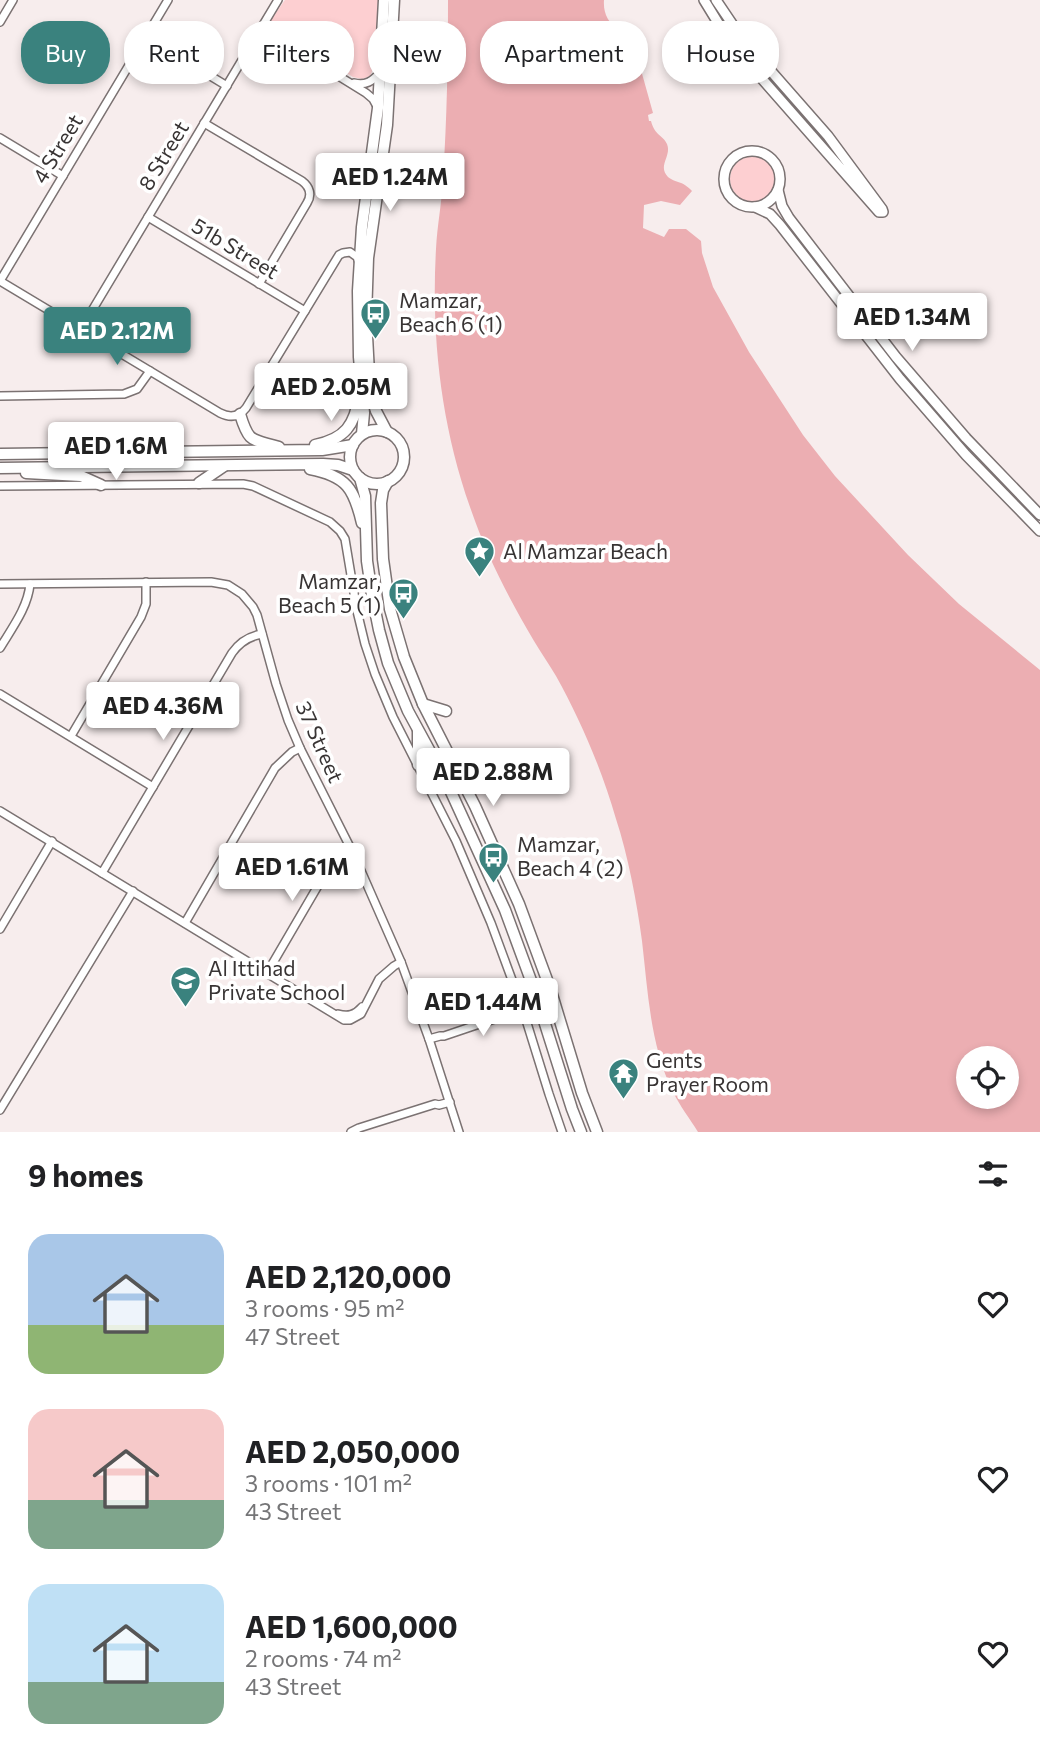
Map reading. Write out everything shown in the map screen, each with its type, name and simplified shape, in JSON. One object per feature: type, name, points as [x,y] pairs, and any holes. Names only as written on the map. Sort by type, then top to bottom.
[{"type":"main road","points":[[383,21],[384,0]]},
{"type":"main road","points":[[387,432],[370,392],[366,317],[368,258],[388,114],[394,0]]},
{"type":"main road","points":[[362,434],[364,413],[357,318],[359,264],[381,84]]},
{"type":"main road","points":[[240,414],[245,430],[253,439],[275,446],[288,450],[330,442],[344,432],[355,416],[361,385]]},
{"type":"main road","points":[[4,468],[338,465],[357,474],[372,483],[378,483],[397,474],[403,462],[401,444],[387,432],[373,430],[362,434],[352,445],[350,457],[357,474],[365,496],[366,544]]},
{"type":"main road","points":[[0,454],[329,449],[352,445]]},
{"type":"main road","points":[[289,465],[330,474],[346,485],[357,502],[366,544],[372,595],[393,677],[418,731],[437,763],[505,910],[581,1132]]},
{"type":"main road","points":[[199,484],[224,466]]},
{"type":"main road","points":[[4,468],[28,474],[81,476],[101,485]]},
{"type":"main road","points":[[387,481],[381,496],[380,518],[387,593],[401,650],[423,704],[475,806],[519,904],[597,1132]]},
{"type":"main road","points":[[423,704],[446,711]]},
{"type":"main road","points":[[418,731],[418,765]]},
{"type":"street","points":[[1,18],[13,0]]},
{"type":"street","name":"4 Street","points":[[156,21],[168,0]]},
{"type":"street","name":"8 Street","points":[[265,21],[278,0]]},
{"type":"street","points":[[704,0],[732,43],[879,212],[883,212],[828,136],[741,37],[716,0]]},
{"type":"street","name":"8 Street","points":[[81,329],[238,67]]},
{"type":"street","name":"4 Street","points":[[0,281],[124,74]]},
{"type":"street","points":[[353,84],[370,96],[379,108]]},
{"type":"street","points":[[204,123],[302,181],[309,189],[307,203],[259,284]]},
{"type":"street","points":[[819,144],[825,144],[828,136]]},
{"type":"street","points":[[0,138],[63,176]]},
{"type":"street","points":[[755,207],[769,201],[778,190],[780,173],[772,158],[765,153],[751,150],[739,153],[726,168],[724,177],[727,192],[732,199],[769,214],[780,225],[894,371],[958,446],[1040,531]]},
{"type":"street","points":[[778,190],[782,206],[789,218],[896,357],[966,438],[1040,515]]},
{"type":"street","name":"51b Street","points":[[148,218],[305,312]]},
{"type":"street","points":[[0,281],[230,417],[240,414],[246,408],[339,255],[350,252],[359,264]]},
{"type":"street","points":[[0,396],[124,394],[137,389],[150,371]]},
{"type":"street","points":[[0,486],[243,484],[253,486],[326,520],[340,531],[347,544],[357,611],[370,660],[389,709],[470,871],[523,1010],[562,1132]]},
{"type":"street","points":[[71,736],[141,617],[146,604],[146,582]]},
{"type":"street","name":"37 Street","points":[[0,584],[211,582],[228,585],[248,600],[257,615],[282,703],[301,751],[353,853],[402,965],[459,1132]]},
{"type":"street","points":[[0,648],[24,606],[27,584]]},
{"type":"street","points":[[102,873],[232,653],[238,645],[252,636],[263,637]]},
{"type":"street","points":[[0,694],[153,786]]},
{"type":"street","points":[[184,923],[275,768],[292,752],[301,751]]},
{"type":"street","points":[[0,811],[338,1017],[350,1020],[361,1014],[379,979],[394,966],[402,965]]},
{"type":"street","points":[[0,929],[52,841]]},
{"type":"street","points":[[267,973],[326,872],[346,853],[353,853]]},
{"type":"street","points":[[0,1110],[133,891]]},
{"type":"street","points":[[430,1042],[514,1010],[523,1010]]},
{"type":"street","points":[[351,1132],[449,1099]]},
{"type":"shaded area","points":[[285,0],[378,0],[377,21],[368,21],[368,77],[354,77],[354,21],[270,21]]},
{"type":"shaded area","points":[[448,0],[604,0],[604,9],[610,21],[480,21],[480,84],[645,84],[653,113],[648,115],[649,121],[668,148],[665,173],[692,191],[680,205],[661,201],[644,205],[643,228],[664,237],[669,229],[686,229],[701,241],[713,287],[749,352],[803,435],[835,476],[908,555],[959,604],[1040,670],[1040,1132],[698,1132],[676,1097],[659,1056],[648,999],[632,879],[604,782],[565,693],[516,609],[476,525],[460,476],[445,412],[435,315],[436,249],[447,84],[466,84],[466,21],[448,21]]},
{"type":"shaded area","points":[[753,156],[762,157],[769,163],[775,170],[775,188],[769,195],[762,201],[753,202],[744,201],[737,195],[731,188],[730,179],[731,170],[737,163],[744,157]]},
{"type":"place","name":"Mamzar, Beach 6 (1)","points":[[376,340]]},
{"type":"place","name":"Al Mamzar Beach","points":[[480,579]]},
{"type":"place","name":"Mamzar, Beach 5 (1)","points":[[404,621]]},
{"type":"place","name":"Mamzar, Beach 4 (2)","points":[[494,884]]},
{"type":"place","name":"Al Ittihad Private School","points":[[185,1008]]},
{"type":"place","name":"Gents Prayer Room","points":[[623,1100]]}]
